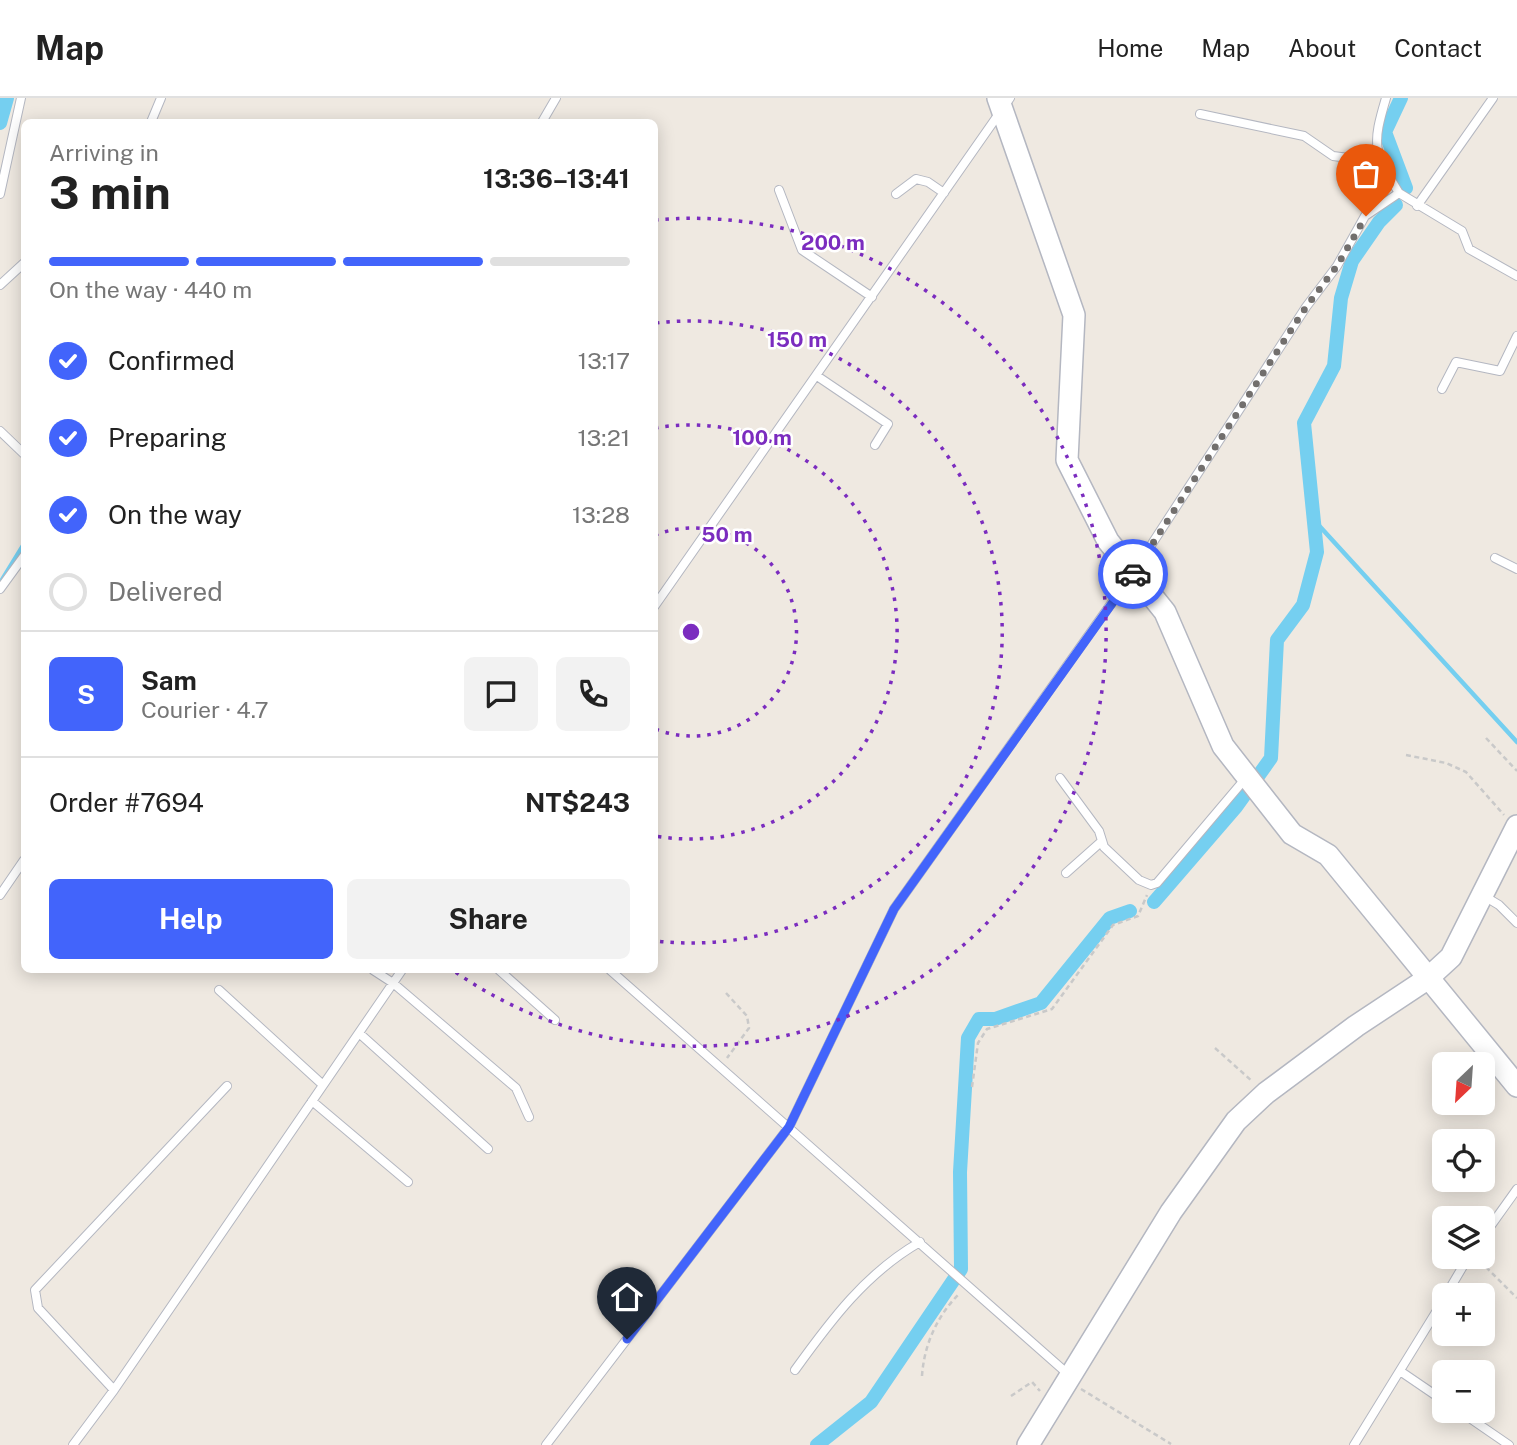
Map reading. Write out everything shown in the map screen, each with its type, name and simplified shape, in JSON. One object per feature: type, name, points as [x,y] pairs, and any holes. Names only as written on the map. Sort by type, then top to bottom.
[{"type":"street","points":[[1003,102],[1074,315],[1067,460],[1108,541],[1165,612],[1223,746],[1292,834],[1328,855],[1517,1087]]},
{"type":"street","points":[[1031,1443],[1052,1403],[1171,1212],[1236,1121],[1266,1093],[1356,1026],[1427,979],[1451,957],[1516,827]]},
{"type":"lane","points":[[0,194],[20,98]]},
{"type":"lane","points":[[152,119],[161,98]]},
{"type":"lane","points":[[544,119],[556,98]]},
{"type":"lane","points":[[1386,98],[1375,136],[1380,162],[1399,193],[1462,232],[1469,249],[1517,276]]},
{"type":"lane","points":[[1417,206],[1493,98]]},
{"type":"lane","points":[[658,603],[872,298],[1003,102]]},
{"type":"lane","points":[[1200,114],[1304,135],[1333,156],[1380,162]]},
{"type":"lane","points":[[896,194],[916,179],[928,182],[944,192]]},
{"type":"lane","points":[[779,190],[802,250],[872,298]]},
{"type":"lane","points":[[545,1445],[789,1127],[894,909],[1133,573],[1306,307],[1337,266],[1366,216],[1399,193]]},
{"type":"lane","points":[[0,285],[21,266]]},
{"type":"lane","points":[[1442,389],[1455,362],[1500,371],[1517,336]]},
{"type":"lane","points":[[817,376],[888,424],[875,445]]},
{"type":"lane","points":[[0,431],[21,451]]},
{"type":"lane","points":[[1495,558],[1517,569]]},
{"type":"lane","points":[[0,589],[21,560]]},
{"type":"lane","points":[[1060,778],[1099,831],[1104,847],[1139,880],[1151,885],[1157,883],[1247,777]]},
{"type":"lane","points":[[1066,873],[1102,841]]},
{"type":"lane","points":[[0,895],[21,864]]},
{"type":"lane","points":[[1481,894],[1499,905],[1517,923]]},
{"type":"lane","points":[[378,973],[393,983],[516,1088],[529,1117]]},
{"type":"lane","points":[[73,1445],[114,1390],[400,973]]},
{"type":"lane","points":[[502,973],[555,1020]]},
{"type":"lane","points":[[613,973],[969,1284],[1068,1378]]},
{"type":"lane","points":[[219,990],[323,1085]]},
{"type":"lane","points":[[359,1033],[488,1149]]},
{"type":"lane","points":[[114,1390],[38,1308],[34,1290],[227,1086]]},
{"type":"lane","points":[[312,1101],[408,1182]]},
{"type":"lane","points":[[1495,1220],[1517,1189]]},
{"type":"lane","points":[[795,1370],[836,1312],[889,1260],[920,1242]]},
{"type":"lane","points":[[1354,1445],[1432,1318]]},
{"type":"lane","points":[[1400,1371],[1432,1393]]},
{"type":"lane","points":[[1477,1423],[1509,1445]]},
{"type":"path","points":[[1486,738],[1517,771]]},
{"type":"path","points":[[1406,755],[1446,763],[1466,772],[1516,827]]},
{"type":"path","points":[[972,1087],[978,1043],[987,1029],[1052,1009],[1113,925],[1138,916],[1151,885]]},
{"type":"path","points":[[721,1067],[750,1028],[747,1016],[726,993]]},
{"type":"path","points":[[1215,1048],[1266,1093]]},
{"type":"path","points":[[1489,1269],[1517,1298]]},
{"type":"path","points":[[922,1376],[924,1350],[947,1306],[969,1284]]},
{"type":"path","points":[[1068,1378],[1171,1444]]},
{"type":"path","points":[[1011,1396],[1032,1382],[1052,1403]]},
{"type":"waterway","points":[[0,123],[7,98]]},
{"type":"waterway","points":[[1401,98],[1385,132],[1406,188]]},
{"type":"waterway","points":[[1154,902],[1236,807],[1271,758],[1277,640],[1303,605],[1317,552],[1304,423],[1334,366],[1341,298],[1352,261],[1379,222],[1396,205]]},
{"type":"waterway","points":[[1313,519],[1517,742]]},
{"type":"waterway","points":[[0,583],[21,549]]},
{"type":"waterway","points":[[817,1445],[871,1402],[961,1269],[960,1172],[968,1038],[979,1019],[995,1019],[1041,1003],[1110,918],[1130,911]]},
{"type":"way so far","points":[[1133,574],[1306,307],[1337,266],[1366,216]]},
{"type":"route","points":[[627,1339],[789,1127],[894,909],[1133,574]]}]
